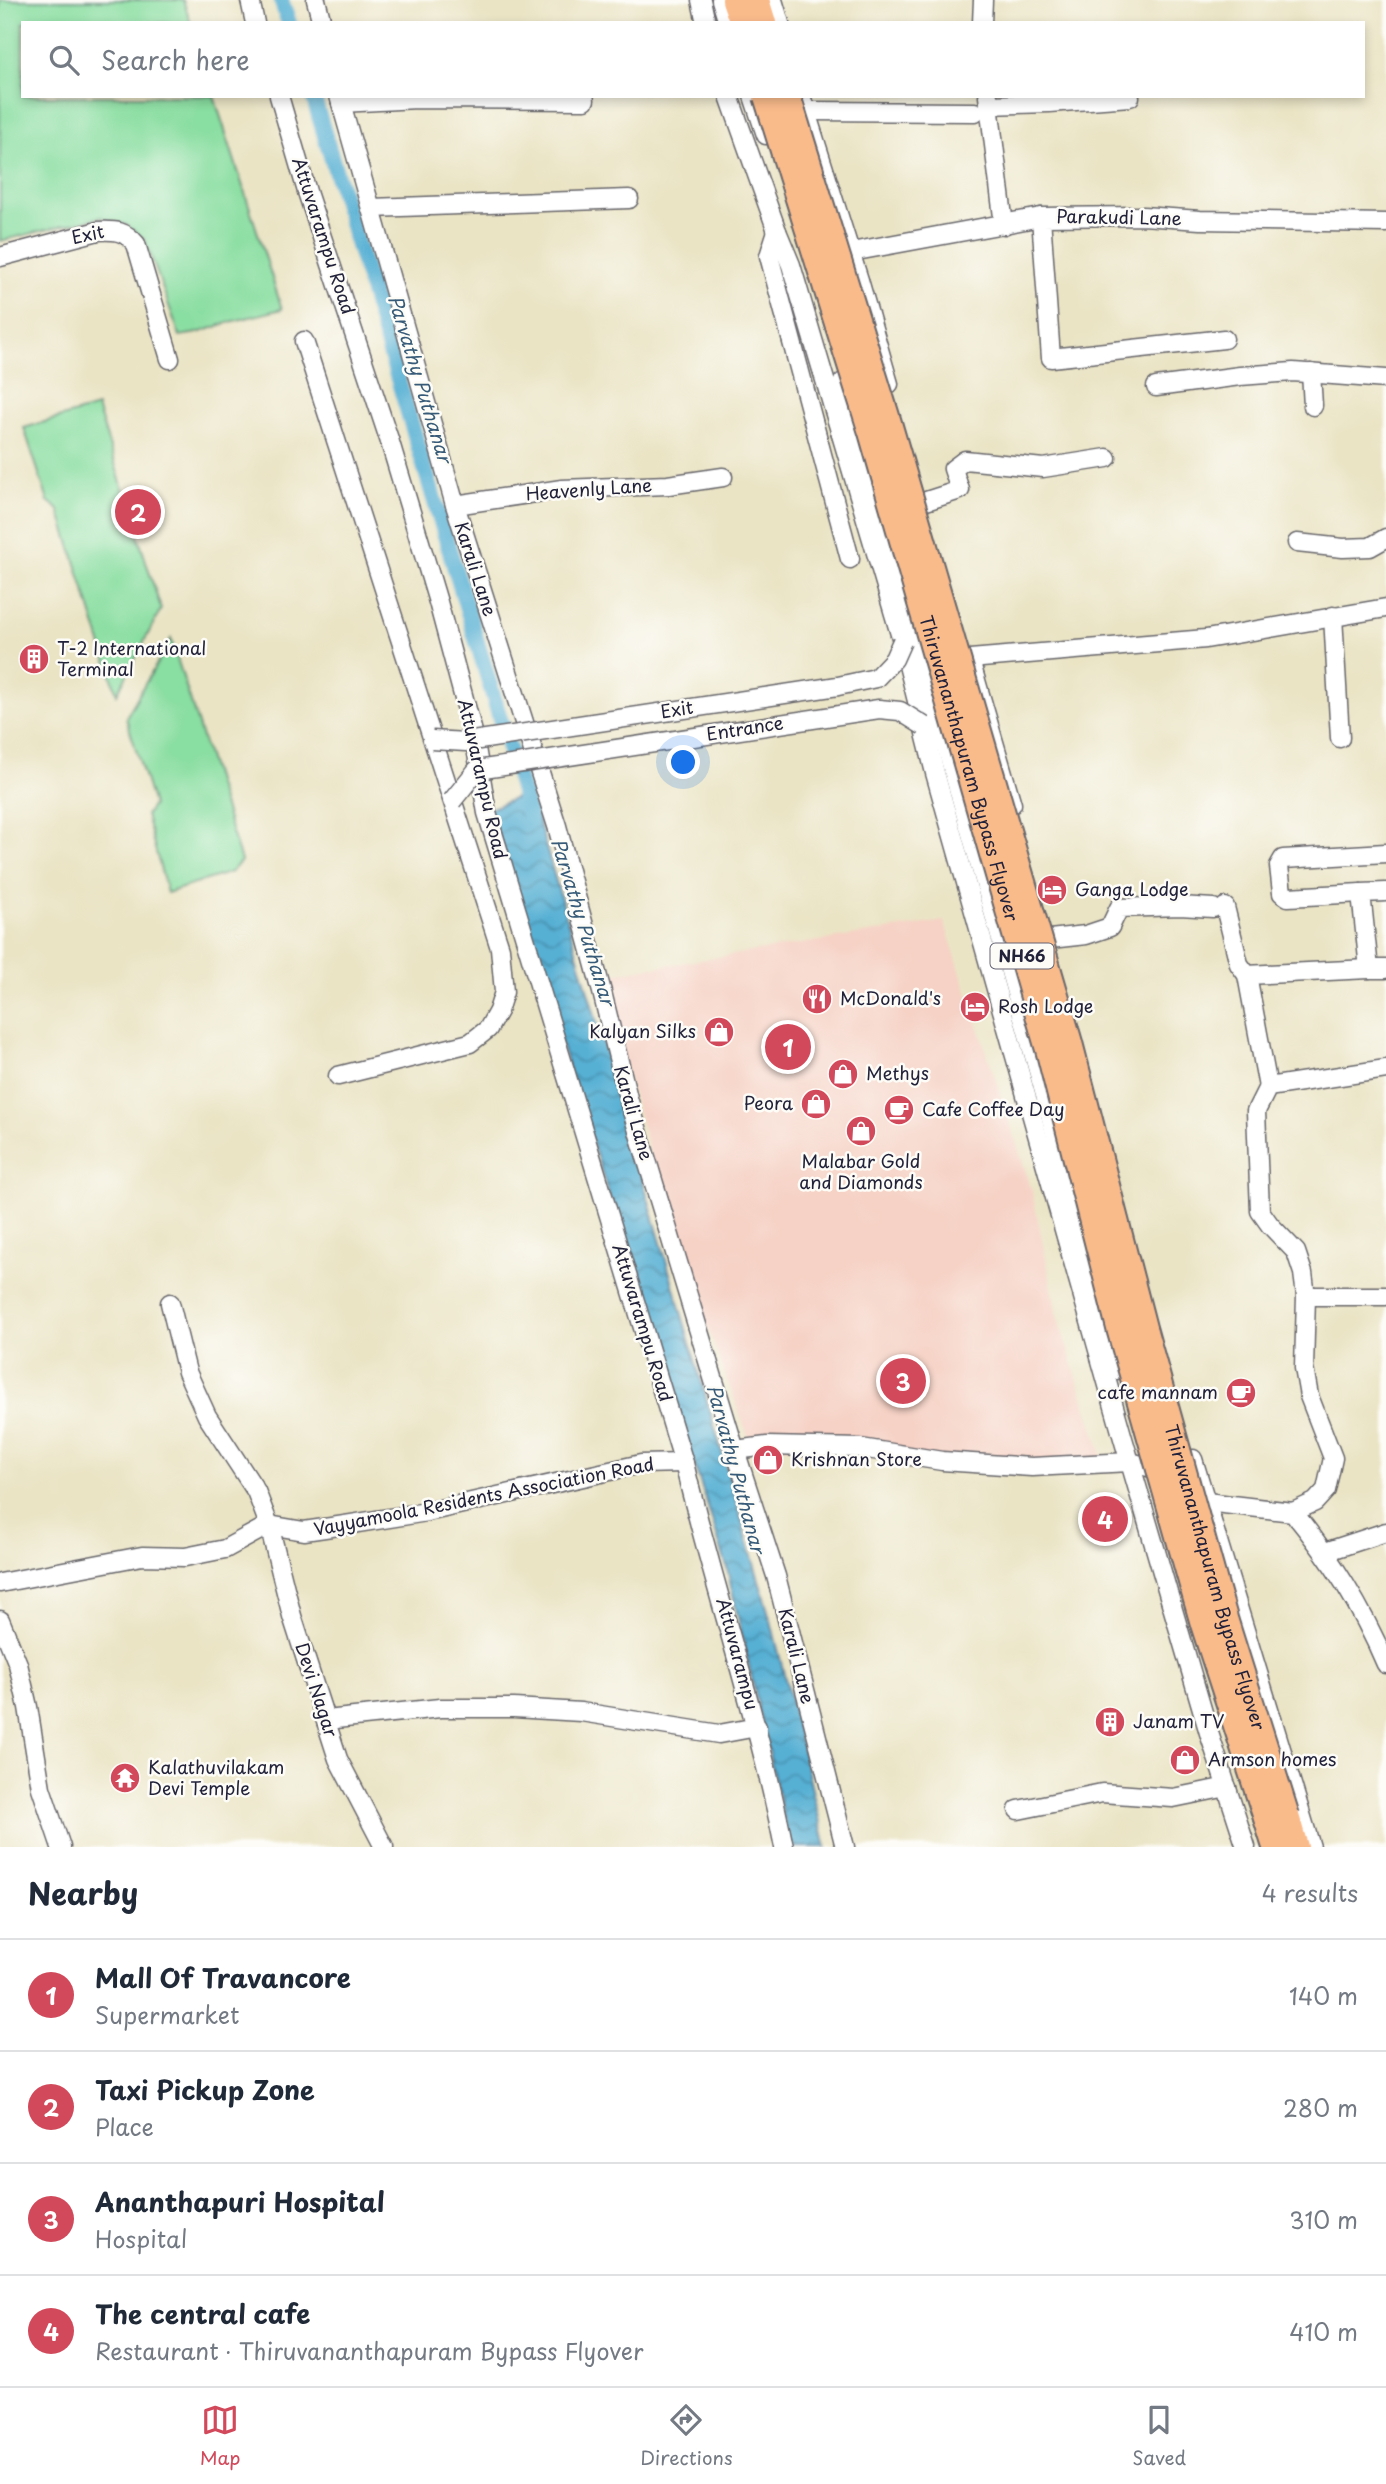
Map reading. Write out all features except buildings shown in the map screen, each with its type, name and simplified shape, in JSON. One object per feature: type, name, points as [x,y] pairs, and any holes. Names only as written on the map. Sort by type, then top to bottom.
[{"type":"highway","points":[[736,0],[742,21]]},
{"type":"highway","points":[[755,0],[762,21]]},
{"type":"highway","name":"Thiruvananthapuram Bypass Flyover","points":[[768,98],[875,445],[1050,1053],[1121,1332],[1204,1624],[1276,1817],[1295,1847]]},
{"type":"highway","name":"Thiruvananthapuram Bypass Flyover","points":[[798,101],[888,423],[1069,1043],[1143,1328],[1276,1817],[1276,1847]]},
{"type":"street","points":[[250,0],[255,21]]},
{"type":"street","points":[[316,0],[321,21]]},
{"type":"street","points":[[701,0],[706,21]]},
{"type":"street","points":[[720,0],[727,21]]},
{"type":"street","points":[[774,0],[779,21]]},
{"type":"street","points":[[982,21],[983,0]]},
{"type":"street","name":"Attuvarampu Road","points":[[280,98],[308,195],[389,439],[438,602],[474,736],[487,813],[684,1463]]},
{"type":"street","points":[[730,98],[791,265],[902,641],[981,935],[1112,1399],[1246,1847]]},
{"type":"street","points":[[753,98],[802,234],[1045,1095],[1119,1383],[1112,1399]]},
{"type":"street","points":[[1109,98],[984,104],[798,101],[851,252],[986,710],[1154,1329],[1311,1847]]},
{"type":"street","points":[[340,100],[585,100]]},
{"type":"street","name":"Karali Lane","points":[[340,100],[455,505],[557,826],[628,1098],[776,1576],[845,1847]]},
{"type":"street","points":[[984,104],[1004,225]]},
{"type":"street","points":[[371,208],[629,199]]},
{"type":"street","name":"Parakudi Lane","points":[[1224,339],[1051,358],[1041,217],[1143,216],[1200,220],[1386,223]]},
{"type":"street","points":[[851,252],[1041,217]]},
{"type":"street","name":"Exit","points":[[0,257],[99,231],[115,230],[128,235],[136,244],[170,359]]},
{"type":"street","points":[[777,231],[769,256],[850,559]]},
{"type":"street","points":[[304,341],[500,948],[504,992],[488,1029],[470,1043],[338,1076]]},
{"type":"street","points":[[1311,373],[1313,406]]},
{"type":"street","points":[[1156,387],[1240,376],[1311,373],[1386,379]]},
{"type":"street","points":[[923,502],[960,490],[953,469],[965,460],[1043,468],[1107,458]]},
{"type":"street","name":"Heavenly Lane","points":[[455,505],[562,489],[668,485],[723,477]]},
{"type":"street","points":[[1297,543],[1343,548],[1370,547],[1386,538]]},
{"type":"street","points":[[970,659],[1206,639],[1386,607]]},
{"type":"street","points":[[1333,616],[1340,738]]},
{"type":"street","name":"Exit","points":[[432,740],[466,742],[876,678],[894,659],[902,641]]},
{"type":"street","name":"Entrance","points":[[452,801],[477,770],[879,709],[900,711],[924,726]]},
{"type":"street","points":[[1386,853],[1283,859],[1279,866],[1282,893],[1288,897],[1386,892]]},
{"type":"street","points":[[1247,975],[1378,969],[1361,893]]},
{"type":"street","points":[[1050,939],[1086,934],[1110,927],[1119,908],[1219,907],[1239,964],[1247,975],[1268,1087],[1256,1111],[1260,1211],[1296,1252],[1303,1273],[1306,1296],[1304,1368],[1309,1396],[1333,1458],[1326,1490],[1315,1502],[1293,1512],[1206,1502],[1193,1496],[1166,1501],[1148,1519]]},
{"type":"street","points":[[1268,1087],[1386,1069]]},
{"type":"street","points":[[1306,1296],[1386,1296]]},
{"type":"street","name":"Devi Nagar","points":[[170,1303],[187,1372],[207,1416],[256,1491],[269,1525],[292,1616],[338,1759],[384,1847]]},
{"type":"street","points":[[735,1450],[767,1446],[861,1448],[942,1461],[1032,1467],[1130,1462],[1152,1468],[1166,1466],[1176,1460],[1187,1439]]},
{"type":"street","name":"Vayyamoola Residents Association Road","points":[[269,1525],[304,1531],[426,1512],[641,1464],[684,1463]]},
{"type":"street","name":"Attuvarampu","points":[[684,1463],[757,1727],[784,1847]]},
{"type":"street","points":[[1293,1512],[1325,1552],[1370,1626],[1386,1664]]},
{"type":"street","points":[[0,1583],[142,1556],[185,1557],[225,1549],[269,1525]]},
{"type":"street","points":[[1325,1552],[1386,1532]]},
{"type":"street","points":[[0,1620],[18,1664],[41,1788],[61,1847]]},
{"type":"street","points":[[326,1720],[440,1708],[514,1708],[581,1712],[719,1734],[757,1727]]},
{"type":"street","points":[[1018,1810],[1102,1793],[1173,1798],[1227,1787]]},
{"type":"shaded area","points":[[944,921],[1032,1191],[1059,1322],[1104,1461],[943,1463],[751,1444],[670,1226],[600,976]]},
{"type":"green space","points":[[0,0],[183,0],[190,21],[21,21],[21,98],[215,98],[282,309],[180,336],[145,240],[127,225],[100,217],[0,241]]},
{"type":"green space","points":[[97,407],[161,609],[117,694],[59,510],[48,501],[24,428]]},
{"type":"green space","points":[[171,639],[241,861],[231,872],[167,893],[146,815],[153,805],[126,717]]},
{"type":"water","points":[[530,792],[772,1625],[826,1847],[790,1847],[726,1564],[487,810]]},
{"type":"waterway","name":"Parvathy Puthanar","points":[[281,0],[288,21]]},
{"type":"waterway","name":"Parvathy Puthanar","points":[[314,98],[529,815]]},
{"type":"place","name":"Taxi Pickup Zone","points":[[138,512]]},
{"type":"place","name":"T-2 International Terminal","points":[[34,659]]},
{"type":"place","name":"Ganga Lodge","points":[[1052,890]]},
{"type":"place","name":"McDonald's","points":[[817,999]]},
{"type":"place","name":"Rosh Lodge","points":[[975,1007]]},
{"type":"place","name":"Kalyan Silks","points":[[719,1032]]},
{"type":"place","name":"Mall Of Travancore","points":[[788,1047]]},
{"type":"place","name":"Methys","points":[[843,1074]]},
{"type":"place","name":"Peora","points":[[816,1104]]},
{"type":"place","name":"Cafe Coffee Day","points":[[899,1110]]},
{"type":"place","name":"Malabar Gold and Diamonds","points":[[861,1131]]},
{"type":"place","name":"Ananthapuri Hospital","points":[[903,1381]]},
{"type":"place","name":"cafe mannam","points":[[1241,1393]]},
{"type":"place","name":"Krishnan Store","points":[[768,1460]]},
{"type":"place","name":"The central cafe","points":[[1105,1519]]},
{"type":"place","name":"Janam TV","points":[[1110,1722]]},
{"type":"place","name":"Armson homes","points":[[1185,1760]]},
{"type":"place","name":"Kalathuvilakam Devi Temple","points":[[125,1778]]}]
